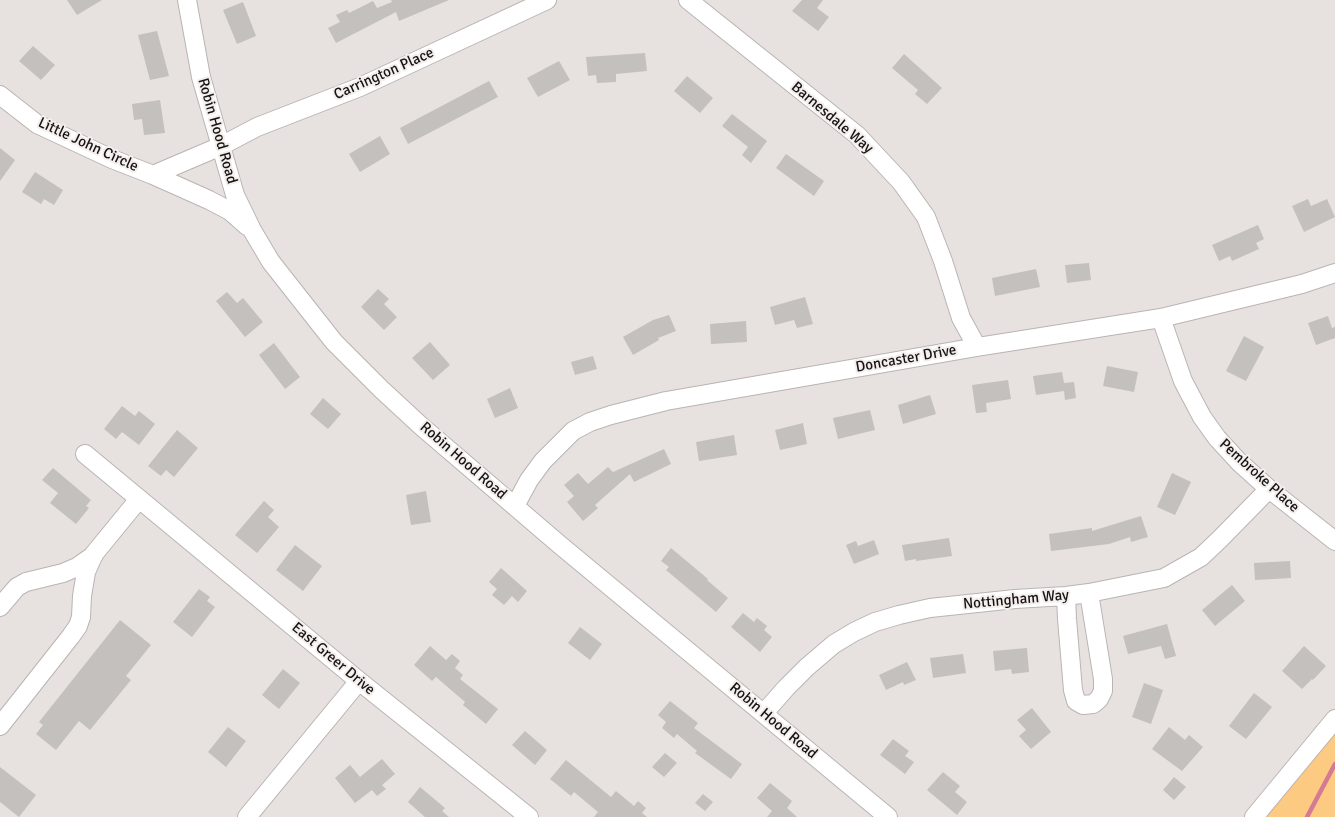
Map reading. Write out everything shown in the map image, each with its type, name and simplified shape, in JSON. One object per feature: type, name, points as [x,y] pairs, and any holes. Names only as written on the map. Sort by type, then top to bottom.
[{"type":"street","name":"Robin Hood Road","points":[[186,0],[201,77],[235,194],[252,230],[271,262],[334,342],[414,420],[560,545],[888,817]]},
{"type":"street","name":"Carrington Place","points":[[221,146],[257,127],[360,87],[547,0]]},
{"type":"street","name":"Barnesdale Way","points":[[688,0],[857,135],[901,182],[926,217],[943,261],[961,318],[977,346]]},
{"type":"street","name":"Little John Circle","points":[[0,94],[37,124],[112,159],[209,200],[230,211],[252,230]]},
{"type":"street","name":"Little John Circle","points":[[153,175],[221,146]]},
{"type":"street","name":"Doncaster Drive","points":[[515,506],[529,480],[543,461],[574,431],[611,415],[666,401],[977,346],[1161,318],[1302,284],[1335,273]]},
{"type":"street","name":"Pembroke Place","points":[[1161,318],[1183,381],[1202,417],[1217,438],[1239,462],[1335,541]]},
{"type":"street","name":"East Greer Drive","points":[[85,454],[359,681],[529,817]]},
{"type":"street","name":"Nottingham Way","points":[[764,713],[807,667],[834,644],[875,622],[930,608],[1066,596],[1164,578],[1201,556],[1269,488]]},
{"type":"street","points":[[0,607],[17,587],[26,582],[63,574],[77,567],[94,554],[139,499]]},
{"type":"street","points":[[0,726],[78,626],[86,572],[94,554]]},
{"type":"street","points":[[1066,596],[1073,690],[1076,701],[1083,705],[1093,704],[1099,700],[1103,691],[1103,679],[1089,593]]},
{"type":"street","points":[[248,817],[359,681]]},
{"type":"street","points":[[1254,817],[1335,719]]},
{"type":"shaded area","points":[[1335,722],[1335,817],[1256,817]]},
{"type":"building","points":[[67,0],[102,0],[77,15]]},
{"type":"building","points":[[391,0],[449,0],[399,21],[396,12],[336,43],[328,28],[340,22],[336,15],[347,10],[349,13],[373,1],[377,8],[392,2]]},
{"type":"building","points":[[802,0],[823,0],[817,8],[829,17],[818,31],[792,11]]},
{"type":"building","points":[[243,2],[256,36],[237,44],[223,10]]},
{"type":"building","points":[[157,31],[169,76],[150,80],[138,35]]},
{"type":"building","points":[[33,46],[55,65],[41,80],[19,61]]},
{"type":"building","points":[[645,53],[647,71],[616,74],[616,82],[597,83],[596,75],[588,76],[586,57]]},
{"type":"building","points":[[904,54],[942,88],[927,104],[915,94],[918,90],[892,68]]},
{"type":"building","points":[[559,61],[570,80],[538,97],[527,78]]},
{"type":"building","points":[[687,76],[713,98],[700,113],[674,91]]},
{"type":"building","points":[[489,81],[498,97],[408,144],[400,128]]},
{"type":"building","points":[[160,100],[165,133],[144,135],[142,119],[134,120],[132,104]]},
{"type":"building","points":[[732,114],[767,141],[751,163],[742,155],[748,147],[722,126]]},
{"type":"building","points":[[380,136],[390,154],[360,172],[349,154]]},
{"type":"building","points":[[0,148],[15,160],[0,181]]},
{"type":"building","points":[[786,154],[824,181],[814,196],[776,168]]},
{"type":"building","points":[[35,172],[63,190],[54,205],[44,199],[41,204],[22,192]]},
{"type":"building","points":[[1308,199],[1311,206],[1327,199],[1335,217],[1304,232],[1292,206]]},
{"type":"building","points":[[1258,225],[1264,239],[1256,243],[1259,249],[1232,261],[1230,256],[1219,261],[1212,245]]},
{"type":"building","points":[[1089,263],[1091,280],[1067,283],[1065,265]]},
{"type":"building","points":[[1036,269],[1040,287],[995,296],[992,278]]},
{"type":"building","points":[[378,289],[389,299],[384,304],[397,317],[384,330],[361,307]]},
{"type":"building","points":[[227,292],[237,303],[243,298],[263,322],[245,337],[216,301]]},
{"type":"building","points":[[805,297],[813,324],[797,328],[794,320],[775,325],[770,307]]},
{"type":"building","points":[[669,315],[676,331],[658,338],[659,340],[633,355],[623,337],[653,320]]},
{"type":"building","points":[[1328,316],[1332,328],[1335,327],[1335,338],[1316,345],[1308,323]]},
{"type":"building","points":[[746,321],[747,342],[711,344],[710,324]]},
{"type":"building","points":[[1244,336],[1264,347],[1246,381],[1226,371]]},
{"type":"building","points":[[430,342],[450,365],[433,380],[412,358]]},
{"type":"building","points":[[274,343],[300,377],[285,389],[259,355]]},
{"type":"building","points":[[593,356],[597,369],[575,375],[571,362]]},
{"type":"building","points":[[1107,366],[1138,372],[1134,392],[1103,386]]},
{"type":"building","points":[[1062,372],[1064,383],[1074,382],[1076,398],[1065,400],[1064,391],[1036,395],[1033,376]]},
{"type":"building","points":[[1008,380],[1011,399],[986,403],[987,412],[976,413],[972,385]]},
{"type":"building","points":[[510,388],[518,408],[495,418],[487,399]]},
{"type":"building","points":[[930,395],[936,414],[903,424],[898,405]]},
{"type":"building","points":[[323,398],[341,414],[328,429],[310,414]]},
{"type":"building","points":[[122,406],[135,416],[139,411],[155,424],[139,445],[122,432],[116,439],[104,429]]},
{"type":"building","points":[[870,410],[875,430],[838,439],[833,418]]},
{"type":"building","points":[[803,423],[807,444],[780,450],[775,430]]},
{"type":"building","points":[[177,430],[198,448],[174,477],[166,470],[161,476],[148,466]]},
{"type":"building","points":[[734,435],[737,455],[699,461],[696,442]]},
{"type":"building","points":[[664,449],[671,464],[634,482],[630,474],[595,505],[598,508],[583,521],[567,502],[574,496],[564,485],[578,473],[588,484],[608,467],[613,472]]},
{"type":"building","points":[[53,468],[91,500],[86,506],[89,508],[76,524],[50,503],[58,493],[42,480]]},
{"type":"building","points":[[1172,473],[1191,482],[1175,515],[1157,507]]},
{"type":"building","points":[[426,491],[431,522],[411,525],[406,495]]},
{"type":"building","points":[[264,501],[274,510],[268,517],[279,527],[257,553],[235,535]]},
{"type":"building","points":[[1141,516],[1148,537],[1131,542],[1130,537],[1109,544],[1051,551],[1049,534],[1092,528],[1092,531]]},
{"type":"building","points":[[949,538],[952,556],[905,561],[902,545]]},
{"type":"building","points":[[874,540],[879,554],[854,564],[846,545],[856,541],[858,546]]},
{"type":"building","points":[[295,545],[322,566],[303,591],[276,570]]},
{"type":"building","points":[[671,548],[728,598],[716,612],[666,570],[669,567],[661,561]]},
{"type":"building","points":[[1290,561],[1291,578],[1255,580],[1254,563]]},
{"type":"building","points":[[501,568],[527,591],[518,602],[512,596],[504,605],[492,595],[497,589],[489,582]]},
{"type":"building","points":[[1232,585],[1245,601],[1215,626],[1202,610]]},
{"type":"building","points":[[199,589],[210,597],[207,601],[215,607],[192,637],[173,622]]},
{"type":"building","points":[[743,613],[754,622],[757,618],[767,626],[764,630],[772,637],[760,652],[731,627]]},
{"type":"building","points":[[120,620],[151,645],[126,676],[131,680],[90,730],[79,721],[56,750],[36,734],[43,725],[39,722]]},
{"type":"building","points":[[1167,624],[1176,656],[1165,659],[1161,646],[1128,654],[1123,636]]},
{"type":"building","points":[[580,627],[602,644],[590,660],[568,643]]},
{"type":"building","points":[[430,646],[446,660],[452,654],[460,661],[455,668],[463,675],[460,679],[498,709],[486,724],[463,705],[465,702],[436,677],[432,681],[414,665]]},
{"type":"building","points":[[1304,646],[1326,666],[1302,689],[1282,671]]},
{"type":"building","points":[[1027,648],[1029,672],[1012,674],[1011,669],[995,671],[993,651]]},
{"type":"building","points":[[963,654],[966,673],[933,678],[930,658]]},
{"type":"building","points":[[907,662],[916,680],[904,685],[903,682],[886,690],[879,675]]},
{"type":"building","points":[[283,669],[300,683],[279,709],[262,695]]},
{"type":"building","points":[[1144,683],[1163,690],[1151,724],[1132,717]]},
{"type":"building","points":[[1254,693],[1272,707],[1246,739],[1229,726]]},
{"type":"building","points":[[670,701],[698,723],[694,728],[742,764],[731,779],[695,753],[697,751],[677,734],[674,738],[662,728],[666,722],[658,715]]},
{"type":"building","points":[[1032,708],[1051,732],[1031,749],[1019,736],[1026,730],[1017,720]]},
{"type":"building","points":[[228,727],[246,741],[226,767],[208,752]]},
{"type":"building","points":[[1169,727],[1185,740],[1189,735],[1203,747],[1182,771],[1152,749]]},
{"type":"building","points":[[525,731],[547,750],[535,765],[512,745]]},
{"type":"building","points":[[893,739],[909,751],[905,756],[914,762],[905,774],[880,755]]},
{"type":"building","points":[[665,753],[677,763],[664,777],[652,767]]},
{"type":"building","points":[[382,759],[395,774],[382,785],[386,789],[377,796],[372,790],[355,803],[335,778],[350,765],[360,777]]},
{"type":"building","points":[[566,760],[611,797],[616,791],[634,806],[638,801],[646,808],[642,813],[647,817],[594,817],[598,812],[574,792],[571,796],[550,779]]},
{"type":"building","points":[[0,767],[36,795],[19,817],[0,802]]},
{"type":"building","points":[[943,772],[960,786],[955,792],[967,802],[957,815],[927,790]]},
{"type":"building","points":[[1174,777],[1186,787],[1174,800],[1163,790]]},
{"type":"building","points":[[770,783],[792,801],[787,808],[797,817],[767,817],[772,811],[757,798]]},
{"type":"building","points":[[420,787],[445,808],[442,811],[449,817],[425,817],[408,802]]},
{"type":"building","points":[[703,794],[713,802],[705,811],[695,803]]},
{"type":"waterway","points":[[1307,817],[1335,764]]}]
